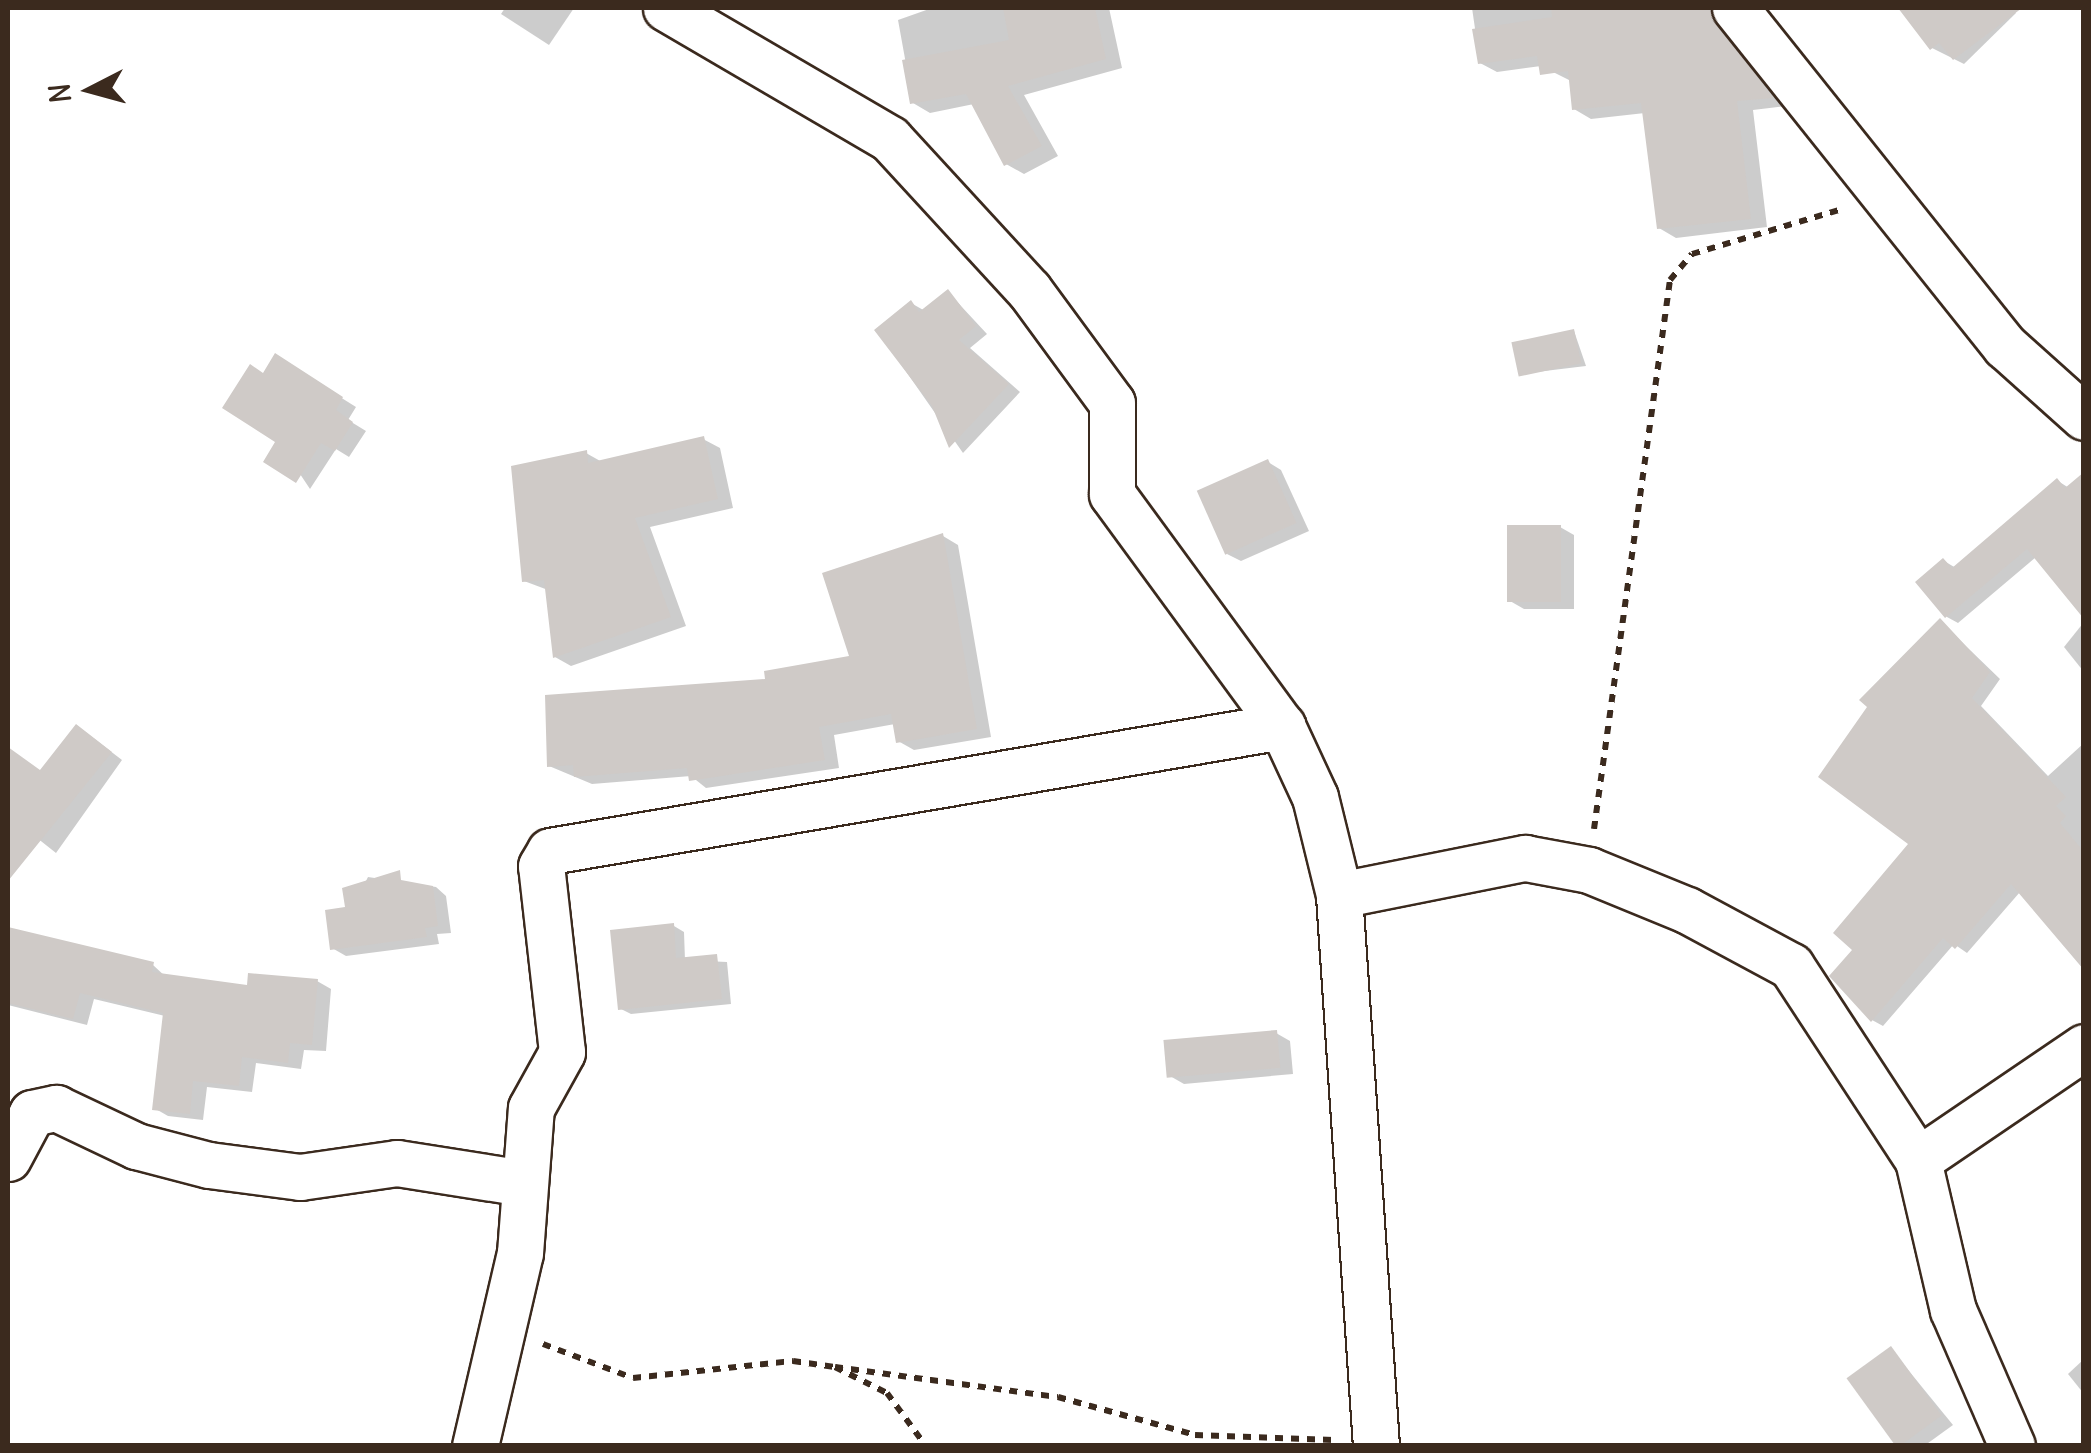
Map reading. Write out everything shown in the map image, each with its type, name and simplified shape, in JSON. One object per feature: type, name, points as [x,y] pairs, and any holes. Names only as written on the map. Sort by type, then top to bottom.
[{"type":"street","points":[[666,8],[890,138],[969,220],[1112,403],[1112,494],[1282,726],[1316,796],[1339,896],[1376,1442]]},
{"type":"street","points":[[1735,8],[2005,346],[2084,418]]},
{"type":"street","points":[[475,1446],[503,1335],[533,1096],[562,1052],[541,866],[550,851],[1282,726]]},
{"type":"street","points":[[1339,896],[1489,860],[1589,870],[1791,966],[1918,1160],[1953,1310],[2012,1446]]},
{"type":"street","points":[[1918,1160],[2084,1047]]},
{"type":"street","points":[[8,1158],[32,1113],[56,1108],[136,1146],[209,1165],[300,1176],[398,1163],[522,1183]]},
{"type":"path","points":[[1589,870],[1670,280],[1692,254],[1884,197]]},
{"type":"path","points":[[503,1335],[633,1378],[794,1361],[1058,1397],[1194,1435],[1376,1442]]},
{"type":"path","points":[[835,1366],[887,1394],[926,1446]]},
{"type":"building","points":[[1003,8],[1095,8],[1106,59],[1008,86],[1042,146],[1004,166],[966,94],[910,104],[902,60],[1009,40]]},
{"type":"building","points":[[1551,8],[1708,8],[1773,98],[1737,101],[1751,219],[1657,229],[1641,103],[1572,110],[1568,71],[1540,75],[1537,56],[1478,64],[1472,29],[1552,17]]},
{"type":"building","points":[[1898,8],[2022,8],[1953,60],[1939,43],[1930,50]]},
{"type":"building","points":[[948,289],[976,326],[959,340],[1009,384],[949,448],[932,406],[874,330],[911,300],[919,312]]},
{"type":"building","points":[[1574,329],[1581,363],[1519,377],[1511,342]]},
{"type":"building","points":[[275,353],[343,397],[336,410],[353,422],[335,451],[321,443],[296,483],[263,462],[275,442],[222,408],[250,364],[263,373]]},
{"type":"building","points":[[704,436],[718,499],[635,518],[671,617],[553,658],[544,580],[522,582],[511,466],[587,450],[588,463]]},
{"type":"building","points":[[1268,459],[1296,523],[1225,555],[1197,491]]},
{"type":"building","points":[[2084,472],[2084,619],[2027,549],[1945,618],[1915,582],[1943,558],[1952,568],[2057,478],[2065,488]]},
{"type":"building","points":[[1507,525],[1561,525],[1561,602],[1507,602]]},
{"type":"building","points":[[943,533],[977,729],[896,743],[891,714],[819,727],[825,760],[689,781],[687,768],[574,777],[573,765],[547,767],[545,695],[765,679],[764,671],[849,656],[822,573]]},
{"type":"building","points":[[1940,618],[1990,672],[1972,698],[2066,797],[2056,806],[2066,816],[2060,823],[2084,852],[2084,970],[2011,884],[1955,949],[1943,938],[1871,1022],[1829,976],[1852,950],[1833,933],[1908,844],[1818,777],[1867,707],[1859,700]]},
{"type":"building","points":[[76,724],[112,752],[8,881],[8,747],[40,770]]},
{"type":"building","points":[[400,870],[401,880],[433,886],[438,926],[425,928],[427,937],[330,950],[325,910],[345,907],[342,888]]},
{"type":"building","points":[[674,923],[676,958],[717,954],[722,999],[618,1010],[610,930]]},
{"type":"building","points":[[8,927],[154,962],[152,972],[247,985],[248,973],[318,979],[312,1045],[290,1043],[288,1063],[242,1057],[239,1086],[193,1081],[190,1114],[152,1110],[163,1013],[80,993],[73,1019],[8,1003]]},
{"type":"building","points":[[1277,1030],[1280,1068],[1167,1078],[1163,1040]]},
{"type":"building","points":[[1891,1346],[1942,1416],[1896,1446],[1847,1378]]}]
